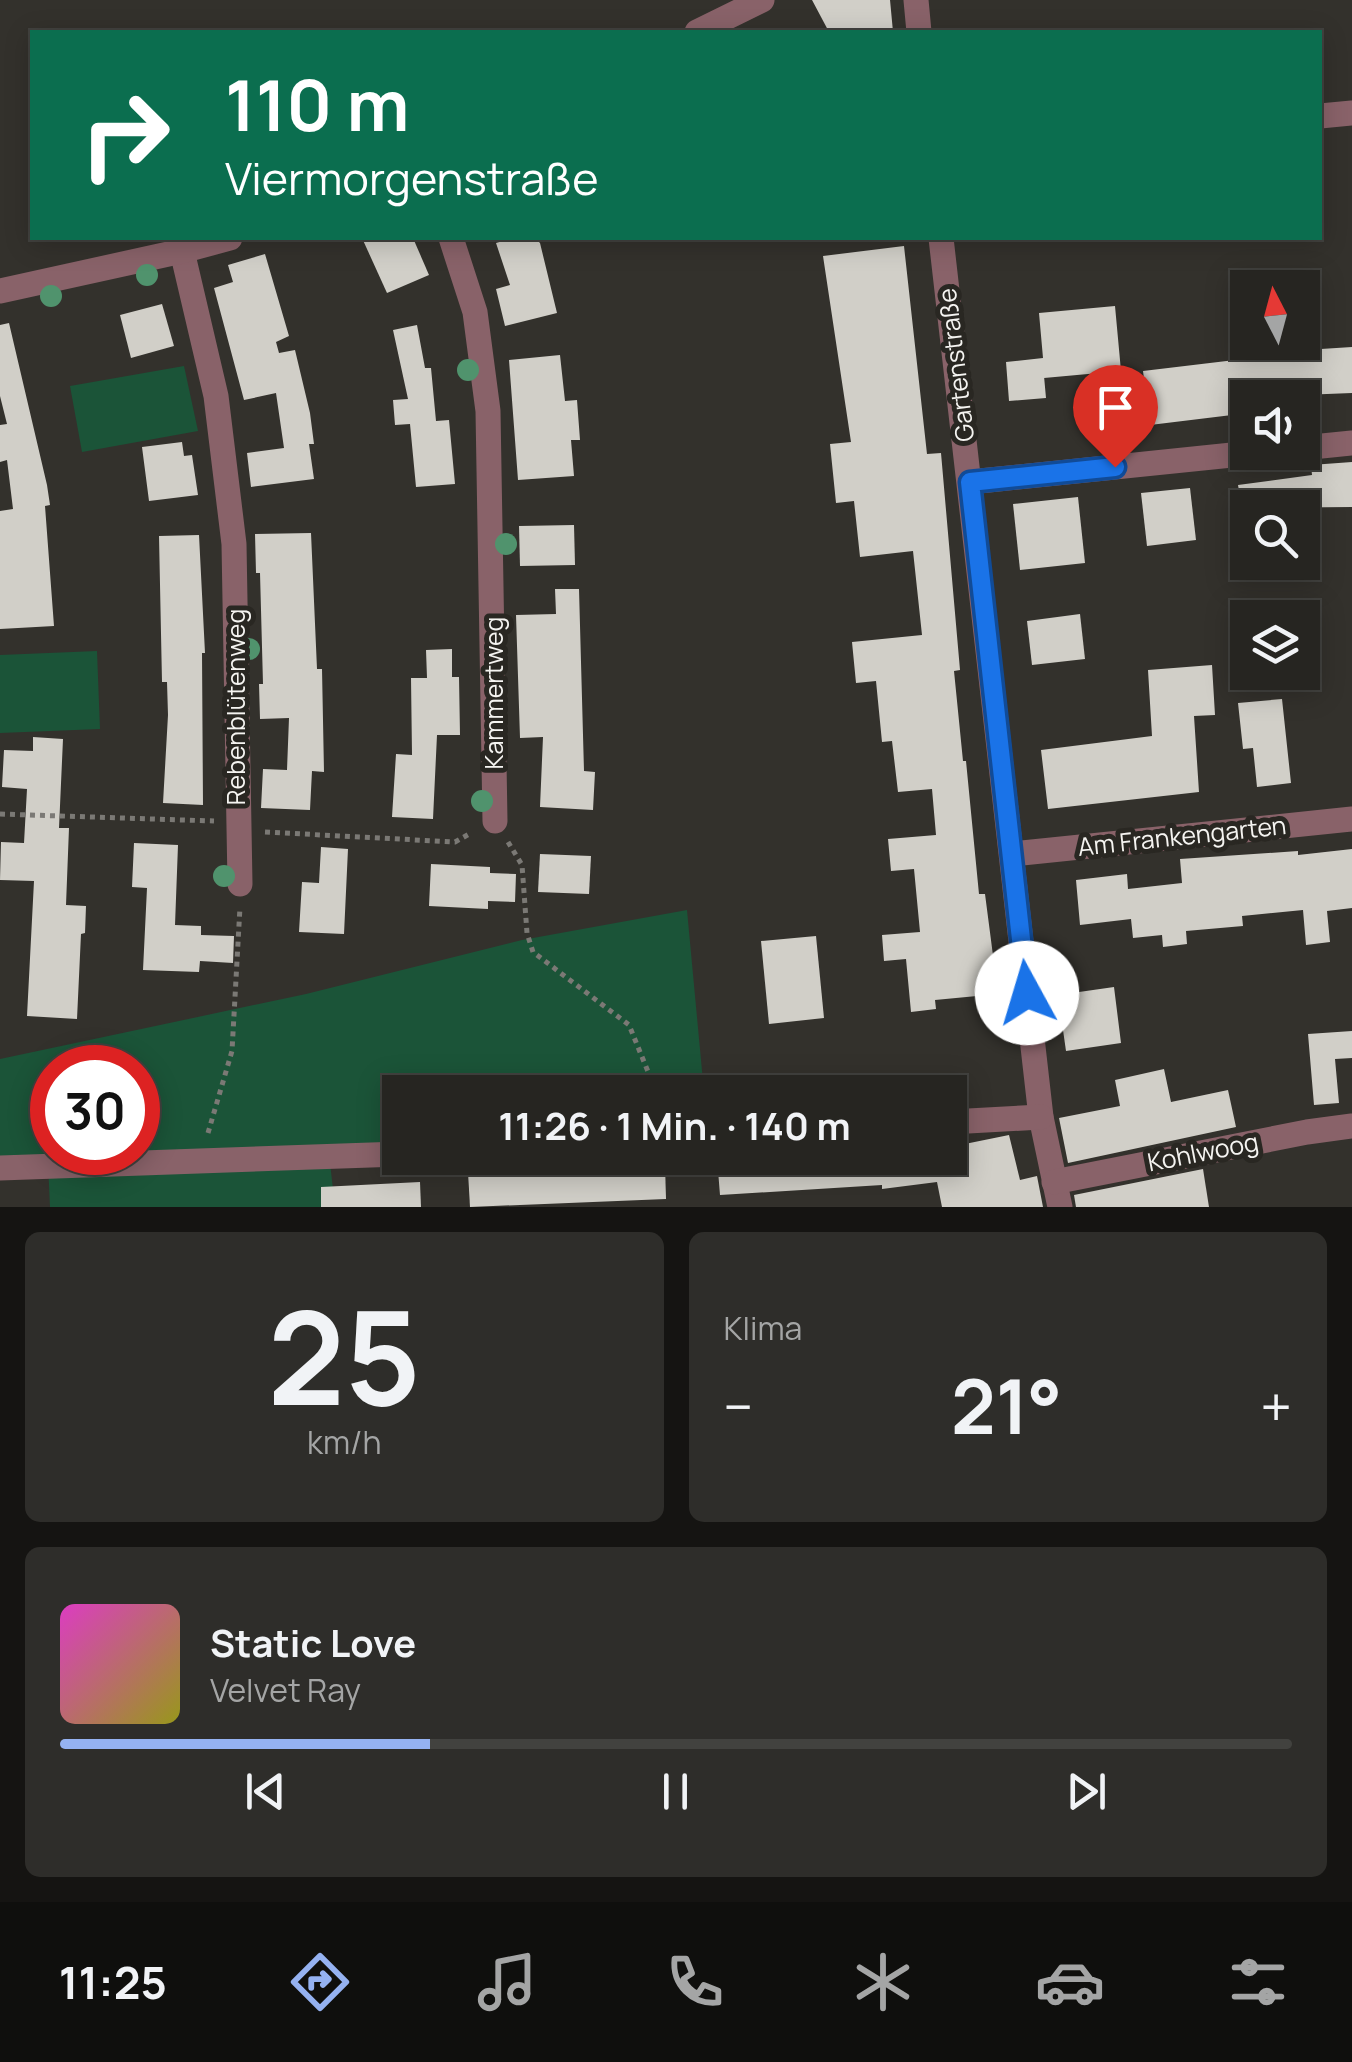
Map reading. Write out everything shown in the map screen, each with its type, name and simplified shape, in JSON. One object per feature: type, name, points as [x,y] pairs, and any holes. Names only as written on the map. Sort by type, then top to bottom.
[{"type":"street","points":[[701,30],[762,0]]},
{"type":"street","points":[[916,0],[920,30]]},
{"type":"street","points":[[1322,116],[1352,113]]},
{"type":"street","points":[[0,291],[223,240]]},
{"type":"street","name":"Kammertweg","points":[[452,240],[475,312],[488,411],[495,821]]},
{"type":"street","name":"Gartenstraße","points":[[941,240],[1041,1116],[1060,1207]]},
{"type":"street","name":"Rebenblütenweg","points":[[182,251],[216,396],[234,544],[240,884]]},
{"type":"street","points":[[1320,446],[1352,443]]},
{"type":"street","points":[[970,482],[1230,455]]},
{"type":"street","name":"Am Frankengarten","points":[[1012,854],[1352,818]]},
{"type":"street","points":[[967,1121],[1041,1116]]},
{"type":"street","name":"Kohlwoog","points":[[1054,1182],[1352,1126]]},
{"type":"street","points":[[0,1168],[382,1155]]},
{"type":"path","points":[[0,814],[455,842],[495,821],[522,865],[527,933],[533,952],[629,1025],[649,1075]]},
{"type":"path","points":[[200,1162],[232,1051],[240,884]]},
{"type":"green space","points":[[184,366],[198,431],[82,452],[70,386]]},
{"type":"green space","points":[[97,651],[100,729],[0,733],[0,655]]},
{"type":"green space","points":[[687,910],[702,1075],[382,1075],[382,1143],[328,1145],[335,1207],[50,1207],[49,1175],[160,1175],[160,1045],[66,1045],[306,994],[522,940]]},
{"type":"green space","points":[[30,1053],[30,1164],[0,1166],[0,1059]]},
{"type":"building","points":[[812,0],[890,0],[893,30],[828,30]]},
{"type":"building","points":[[363,240],[414,240],[429,275],[387,293]]},
{"type":"building","points":[[496,243],[540,243],[557,313],[505,326],[496,289],[510,285]]},
{"type":"building","points":[[904,246],[927,454],[941,453],[960,670],[954,671],[963,761],[979,894],[985,894],[998,994],[935,1000],[936,1009],[911,1012],[906,959],[884,961],[882,935],[920,932],[914,869],[891,871],[888,839],[936,835],[932,789],[898,792],[892,741],[882,742],[876,681],[856,683],[852,642],[922,635],[913,551],[860,557],[854,501],[836,503],[830,444],[851,442],[823,256]]},
{"type":"building","points":[[265,254],[289,336],[276,342],[279,353],[295,350],[310,413],[314,479],[251,487],[247,453],[284,448],[276,393],[244,400],[214,288],[233,282],[228,265]]},
{"type":"building","points":[[162,304],[174,346],[131,358],[120,315]]},
{"type":"building","points":[[1115,306],[1121,371],[1044,378],[1046,398],[1009,401],[1006,362],[1043,358],[1039,313]]},
{"type":"building","points":[[9,323],[50,505],[45,506],[54,626],[0,629],[0,511],[13,509],[7,460],[0,462],[0,425],[7,424],[0,396],[0,325]]},
{"type":"building","points":[[417,325],[425,368],[431,368],[436,421],[449,420],[455,484],[416,487],[410,424],[395,425],[393,400],[408,399],[393,330]]},
{"type":"building","points":[[1352,347],[1352,393],[1320,394],[1320,380],[1230,380],[1230,415],[1150,425],[1143,371],[1235,360],[1320,360],[1320,349]]},
{"type":"building","points":[[560,355],[565,401],[577,400],[580,440],[571,440],[574,476],[518,480],[509,360]]},
{"type":"building","points":[[182,442],[184,456],[192,455],[198,495],[149,501],[142,447]]},
{"type":"building","points":[[1352,462],[1352,507],[1320,507],[1320,490],[1239,490],[1238,485],[1312,475],[1312,470],[1320,470],[1320,464]]},
{"type":"building","points":[[1190,488],[1196,540],[1147,546],[1141,493]]},
{"type":"building","points":[[1078,497],[1085,563],[1020,570],[1013,504]]},
{"type":"building","points":[[574,525],[575,565],[520,566],[519,526]]},
{"type":"building","points":[[311,533],[317,669],[322,669],[324,772],[312,771],[310,810],[261,808],[263,769],[287,770],[289,718],[260,719],[260,573],[256,573],[255,534]]},
{"type":"building","points":[[199,535],[205,653],[203,805],[163,803],[168,715],[167,682],[162,682],[159,536]]},
{"type":"building","points":[[555,589],[579,589],[584,771],[595,772],[593,810],[540,807],[543,737],[520,738],[516,615],[556,614]]},
{"type":"building","points":[[1080,614],[1085,659],[1032,665],[1027,621]]},
{"type":"building","points":[[452,649],[452,677],[459,677],[460,735],[437,735],[433,819],[392,817],[396,754],[412,755],[411,678],[427,678],[426,650]]},
{"type":"building","points":[[1212,665],[1215,715],[1194,716],[1199,792],[1048,809],[1041,750],[1152,736],[1148,670]]},
{"type":"building","points":[[1282,699],[1291,783],[1257,787],[1253,748],[1243,749],[1238,703]]},
{"type":"building","points":[[33,737],[63,739],[59,828],[69,828],[66,905],[86,906],[77,1019],[27,1016],[34,881],[0,880],[1,842],[24,843],[27,789],[2,787],[4,750],[33,751]]},
{"type":"building","points":[[134,843],[178,845],[175,925],[201,926],[201,935],[234,936],[233,963],[200,961],[199,972],[143,970],[147,888],[132,887]]},
{"type":"building","points":[[321,847],[348,849],[344,934],[299,932],[302,882],[319,883]]},
{"type":"building","points":[[1352,849],[1352,908],[1327,911],[1330,942],[1306,945],[1303,910],[1242,916],[1243,926],[1186,931],[1187,944],[1163,947],[1162,935],[1133,938],[1131,919],[1080,925],[1076,880],[1127,874],[1128,889],[1182,883],[1180,859]]},
{"type":"building","points":[[540,854],[591,856],[589,894],[538,892]]},
{"type":"building","points":[[431,864],[490,867],[490,873],[516,874],[515,902],[488,901],[488,909],[429,906]]},
{"type":"building","points":[[816,936],[824,1018],[769,1024],[761,941]]},
{"type":"building","points":[[1114,987],[1121,1043],[1066,1051],[1058,995]]},
{"type":"building","points":[[1352,1031],[1352,1058],[1335,1059],[1339,1103],[1314,1105],[1308,1034]]},
{"type":"building","points":[[1164,1069],[1171,1102],[1228,1090],[1236,1127],[1068,1163],[1059,1118],[1120,1106],[1115,1080]]},
{"type":"building","points":[[1009,1135],[1020,1180],[1037,1176],[1043,1207],[942,1207],[937,1182],[882,1189],[882,1185],[720,1195],[718,1175],[967,1175],[967,1144]]},
{"type":"building","points":[[1203,1169],[1209,1207],[1076,1207],[1074,1195]]},
{"type":"building","points":[[468,1175],[665,1175],[666,1199],[470,1207]]},
{"type":"building","points":[[420,1182],[421,1207],[321,1207],[321,1187]]},
{"type":"route","points":[[1027,993],[970,482],[1115,467]]}]
